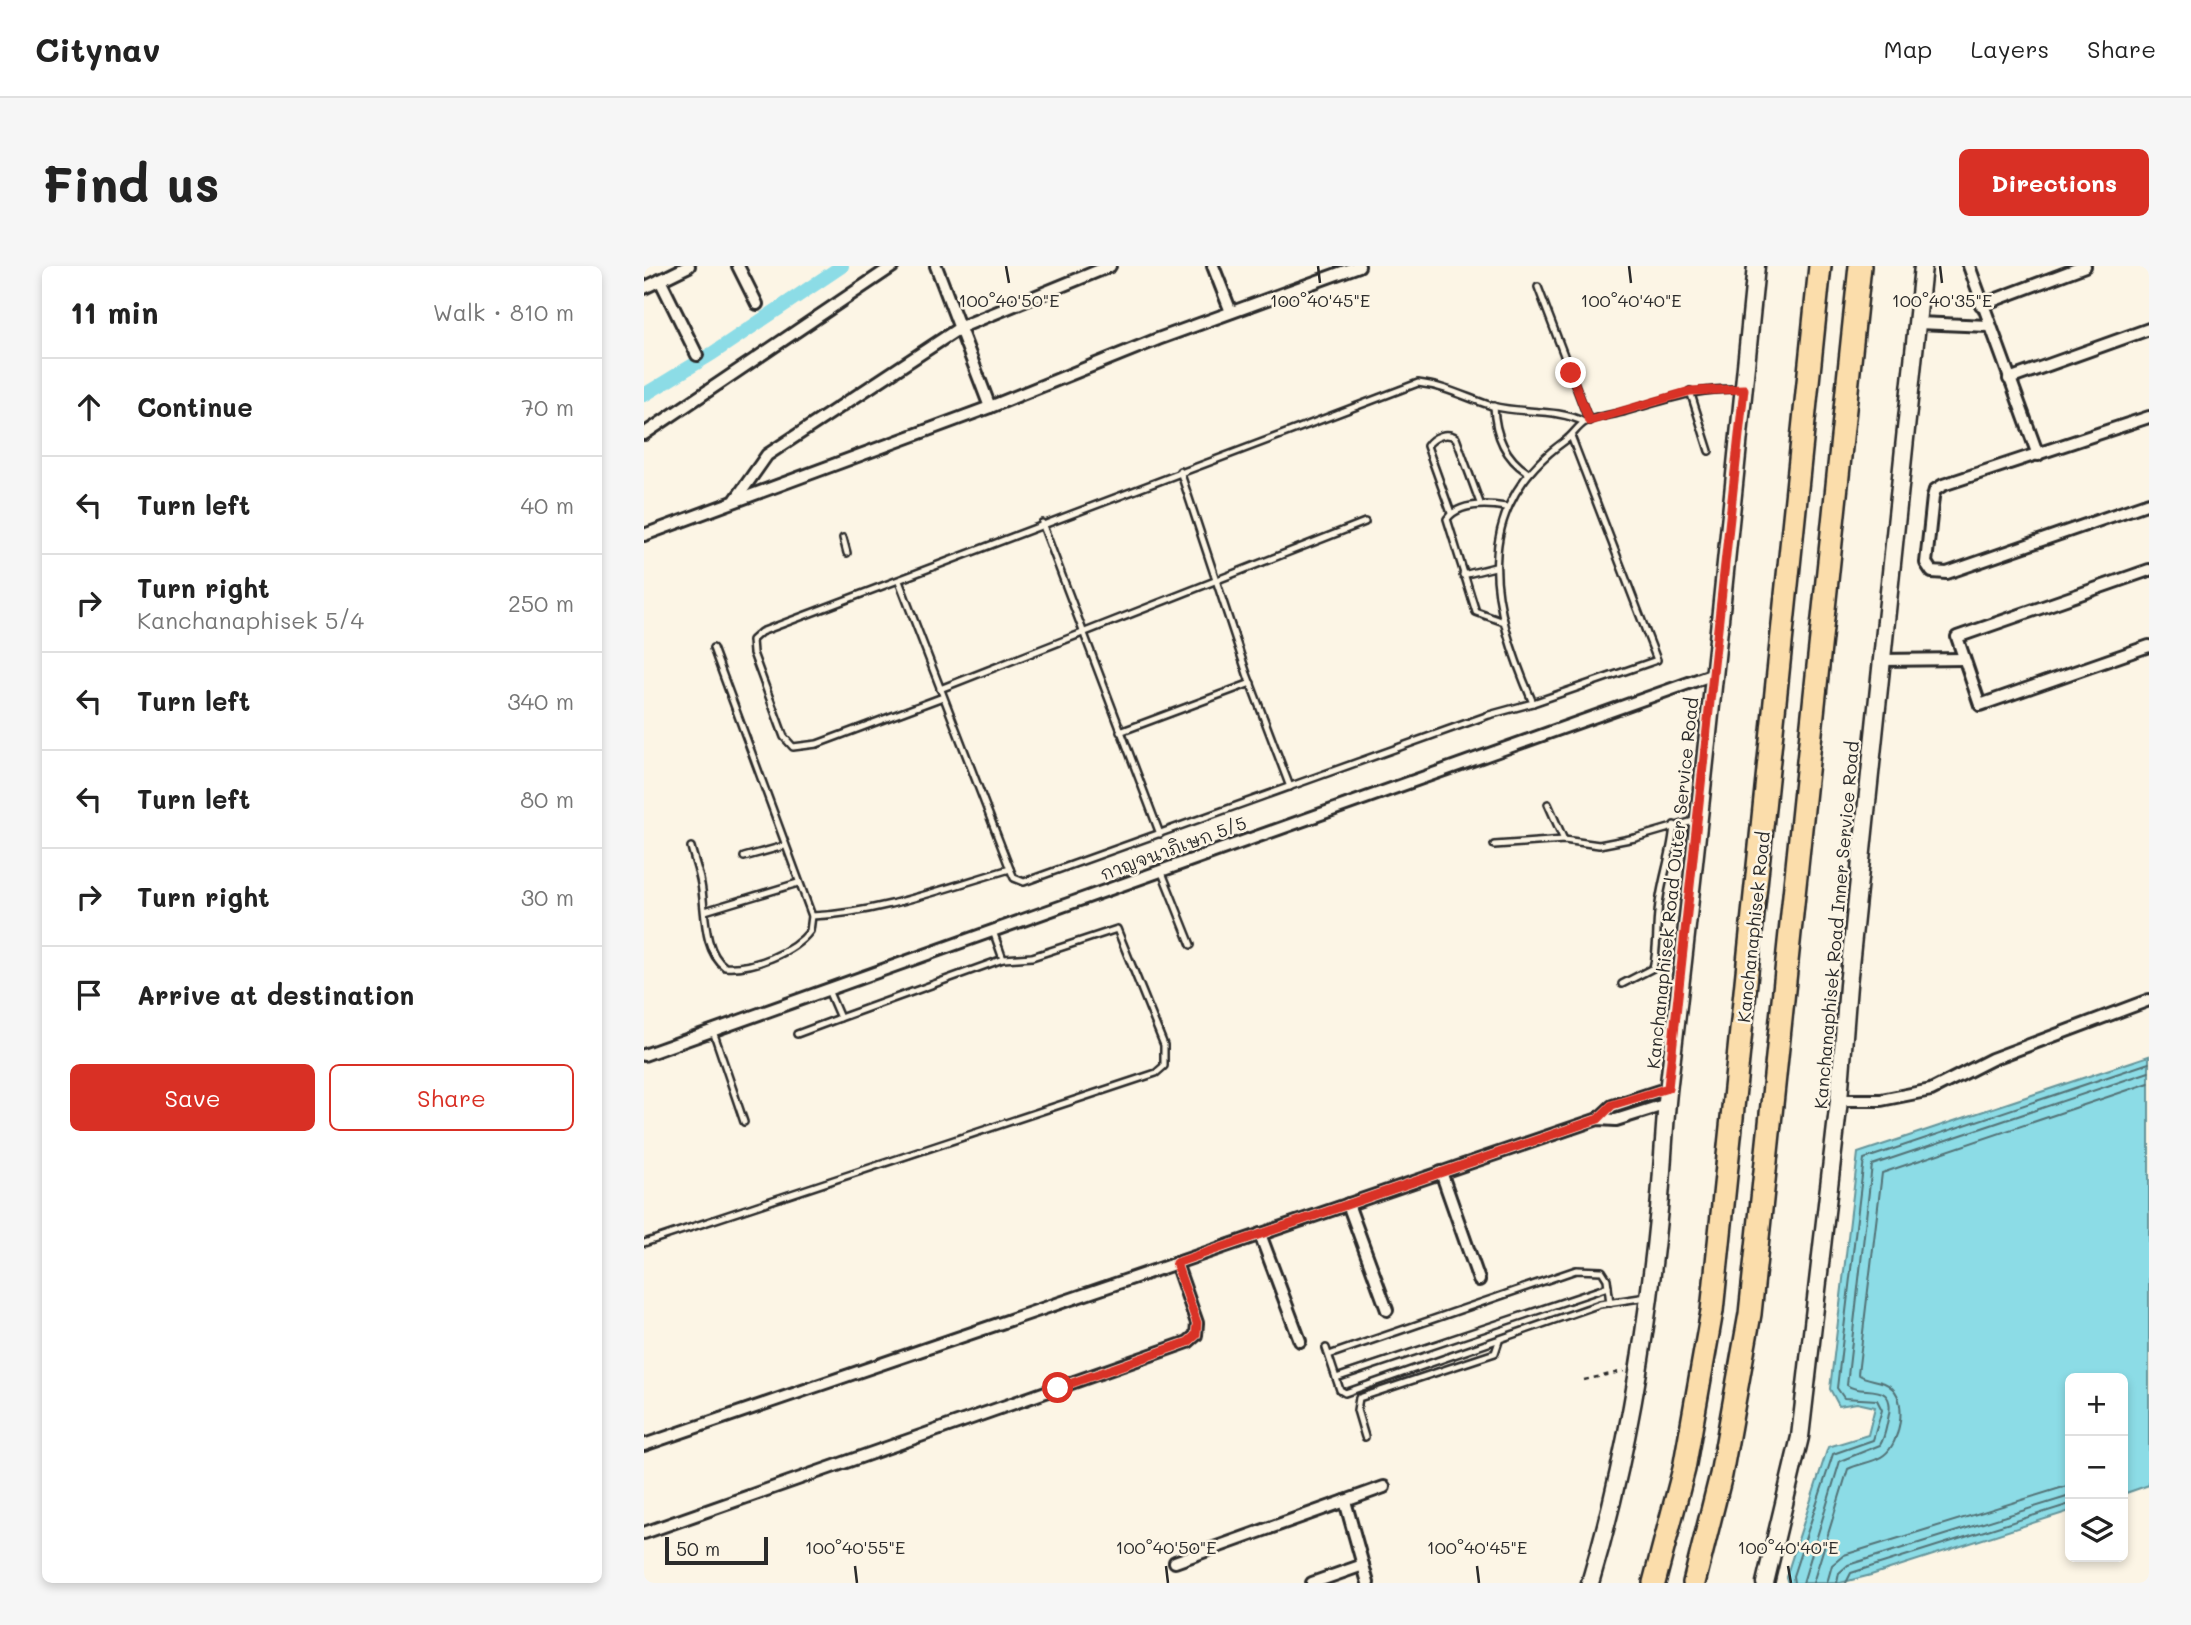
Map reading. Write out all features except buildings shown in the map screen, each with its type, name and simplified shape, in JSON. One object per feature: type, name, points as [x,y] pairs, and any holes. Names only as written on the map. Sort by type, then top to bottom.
[{"type":"highway","name":"Kanchanaphisek Road","points":[[1654,1583],[1684,1469],[1714,1297],[1821,266]]},
{"type":"highway","points":[[1694,1583],[1736,1403],[1755,1275],[1860,266]]},
{"type":"main road","name":"Kanchanaphisek Road Outer Service Road","points":[[1590,1583],[1608,1525],[1637,1368],[1658,1212],[1756,266]]},
{"type":"main road","name":"Kanchanaphisek Road Inner Service Road","points":[[1765,1583],[1800,1437],[1839,1100],[1881,660],[1923,266]]},
{"type":"street","points":[[644,288],[689,266]]},
{"type":"street","points":[[738,266],[757,304]]},
{"type":"street","points":[[644,434],[893,266]]},
{"type":"street","points":[[936,266],[990,407]]},
{"type":"street","points":[[736,499],[767,455],[961,327],[1111,266]]},
{"type":"street","points":[[1213,266],[1231,312]]},
{"type":"street","points":[[644,535],[1359,266]]},
{"type":"street","points":[[1969,266],[1981,305],[2038,455]]},
{"type":"street","points":[[1981,305],[2085,266]]},
{"type":"street","points":[[660,280],[697,355]]},
{"type":"street","points":[[1918,323],[1989,326]]},
{"type":"street","points":[[2009,379],[2149,329]]},
{"type":"street","points":[[2149,417],[1935,490],[1926,562],[1932,572],[1947,573],[2149,503]]},
{"type":"street","points":[[2149,570],[1957,637],[1980,705],[2149,646]]},
{"type":"street","points":[[1881,660],[1964,659]]},
{"type":"street","name":"กาญจนาภิเษก 5/5","points":[[644,1055],[1714,674]]},
{"type":"street","points":[[1839,1100],[1881,1100],[1931,1090],[1992,1059],[2149,1000]]},
{"type":"street","points":[[644,1445],[1598,1119],[1616,1120],[1668,1096]]},
{"type":"street","points":[[1441,1172],[1479,1280]]},
{"type":"street","points":[[1348,1204],[1387,1310]]},
{"type":"street","points":[[1260,1234],[1300,1341]]},
{"type":"street","points":[[644,1533],[1188,1342],[1196,1335],[1197,1323],[1176,1263]]},
{"type":"street","points":[[1175,1562],[1384,1487]]},
{"type":"street","points":[[1345,1501],[1368,1583]]},
{"type":"street","points":[[1312,1583],[1363,1565]]},
{"type":"lane","points":[[1538,287],[1587,422]]},
{"type":"lane","points":[[943,697],[805,748],[793,747],[784,737],[753,653],[754,636],[1042,523],[1418,383],[1441,386],[1494,406],[1571,415],[1587,422]]},
{"type":"lane","points":[[1533,703],[1504,622],[1494,554],[1506,507],[1527,472],[1587,422],[1690,391],[1744,389]]},
{"type":"lane","points":[[1690,391],[1709,451]]},
{"type":"lane","points":[[1494,406],[1494,422],[1501,443],[1515,464],[1527,472]]},
{"type":"lane","points":[[1451,513],[1427,446],[1431,440],[1446,435],[1456,438],[1480,503]]},
{"type":"lane","points":[[899,581],[1010,869],[1014,878],[1024,882],[1489,715],[1533,703],[1657,660],[1571,436]]},
{"type":"lane","points":[[1180,471],[1251,683],[1290,787]]},
{"type":"lane","points":[[1504,622],[1476,612],[1447,527],[1447,519],[1451,513],[1480,503],[1506,507]]},
{"type":"lane","points":[[940,689],[1365,522]]},
{"type":"lane","points":[[1042,523],[1160,834]]},
{"type":"lane","points":[[843,538],[847,554]]},
{"type":"lane","points":[[1463,575],[1495,567]]},
{"type":"lane","points":[[691,847],[707,930],[715,956],[725,967],[758,962],[789,949],[810,932],[811,916],[713,648]]},
{"type":"lane","points":[[1120,732],[1251,683]]},
{"type":"lane","points":[[1548,804],[1563,840]]},
{"type":"lane","points":[[1494,845],[1563,840],[1599,845],[1635,838],[1700,819]]},
{"type":"lane","points":[[1622,984],[1653,968],[1658,948],[1658,913],[1672,855],[1674,825]]},
{"type":"lane","points":[[744,857],[784,846]]},
{"type":"lane","points":[[811,916],[855,912],[896,903],[1010,869]]},
{"type":"lane","points":[[1161,870],[1191,945]]},
{"type":"lane","points":[[705,911],[798,883]]},
{"type":"lane","points":[[644,1243],[1157,1073],[1164,1066],[1164,1045],[1117,929],[1032,957],[1003,959],[797,1034]]},
{"type":"lane","points":[[993,931],[1003,959]]},
{"type":"lane","points":[[828,989],[840,1018]]},
{"type":"lane","points":[[713,1031],[744,1122]]},
{"type":"lane","points":[[1329,1355],[1576,1270],[1597,1268],[1607,1279],[1610,1303]]},
{"type":"lane","points":[[1336,1378],[1608,1287]]},
{"type":"lane","points":[[1326,1348],[1340,1390],[1345,1393],[1610,1303],[1647,1297]]},
{"type":"lane","points":[[1364,1437],[1357,1410],[1359,1398],[1495,1353],[1499,1341]]},
{"type":"path","points":[[1584,1380],[1637,1368]]},
{"type":"water","points":[[2149,1056],[2149,1485],[2128,1492],[2128,1373],[2065,1373],[2065,1513],[1840,1583],[1788,1583],[1786,1577],[1828,1447],[1868,1435],[1875,1407],[1857,1403],[1839,1406],[1830,1389],[1858,1153]]},
{"type":"waterway","points":[[644,395],[713,353],[842,266]]},
{"type":"route","points":[[1058,1388],[1188,1342],[1196,1335],[1197,1323],[1176,1263],[1598,1119],[1612,1105],[1668,1088],[1698,832],[1744,389],[1707,388],[1690,391],[1589,421],[1571,373]]}]
